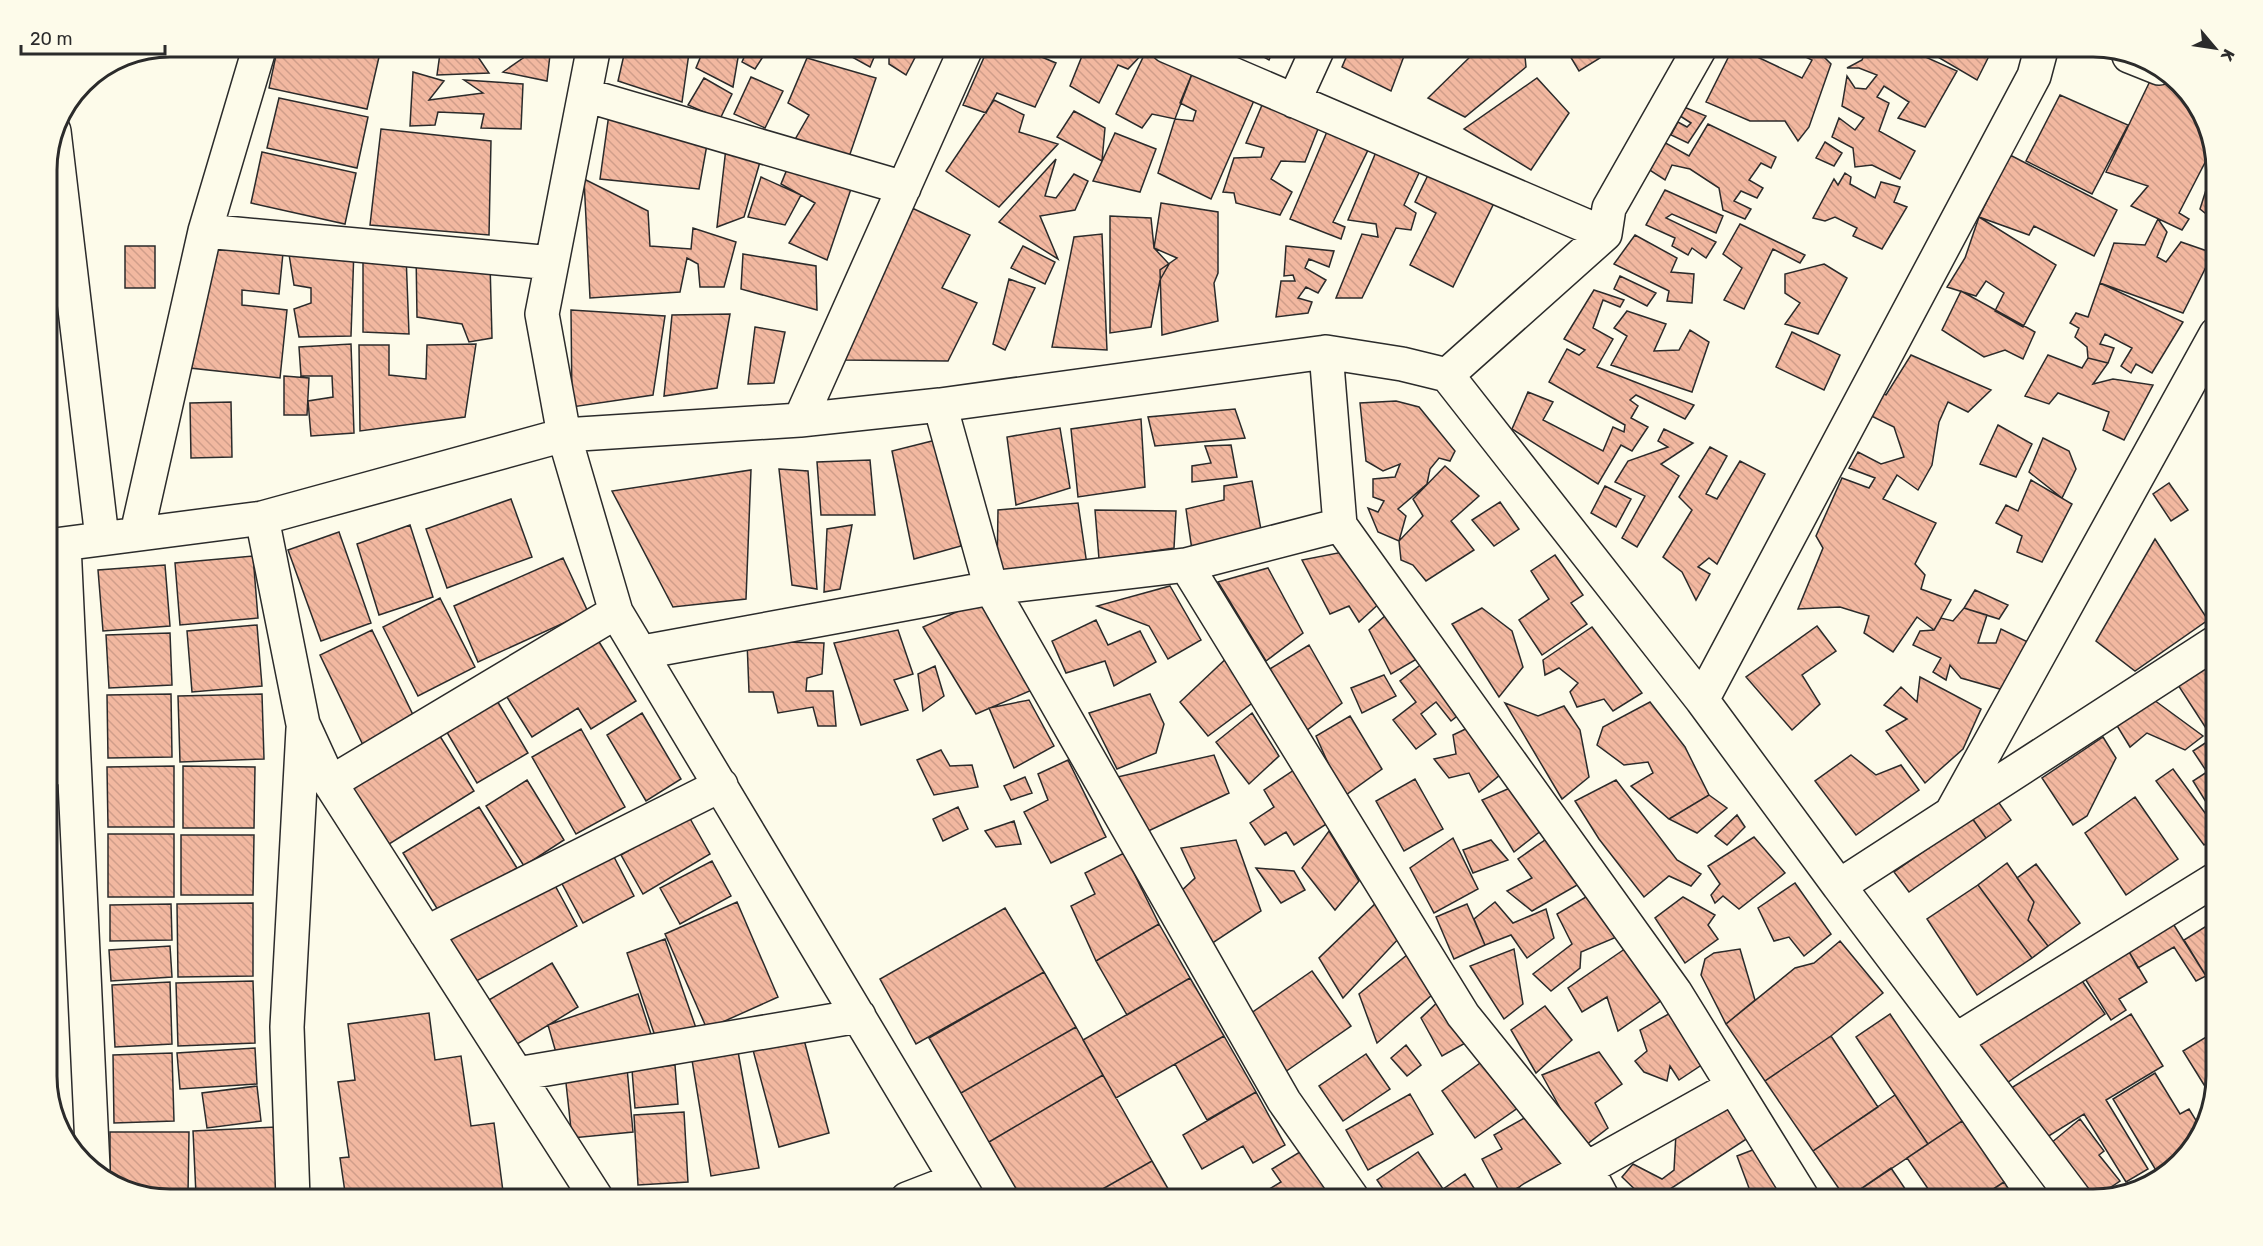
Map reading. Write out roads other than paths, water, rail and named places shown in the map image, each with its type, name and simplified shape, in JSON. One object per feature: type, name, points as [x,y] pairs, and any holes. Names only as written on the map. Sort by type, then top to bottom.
[{"type":"street","points":[[137,533],[205,231],[257,57]]},
{"type":"street","points":[[592,57],[542,314],[564,435],[616,612],[961,1189]]},
{"type":"street","points":[[800,420],[962,57]]},
{"type":"street","points":[[1192,57],[1605,234]]},
{"type":"street","points":[[1294,101],[1313,57]]},
{"type":"street","points":[[1447,375],[1605,234],[1609,208],[1695,57]]},
{"type":"street","points":[[1702,700],[2034,76],[2039,57]]},
{"type":"street","points":[[585,95],[904,188]]},
{"type":"street","points":[[57,160],[102,538]]},
{"type":"street","points":[[205,231],[552,263]]},
{"type":"street","points":[[57,545],[262,518],[564,435],[800,420],[940,405],[1326,352],[1402,364],[1447,375],[1702,700],[2067,1189]]},
{"type":"street","points":[[1326,352],[1340,525],[1675,993],[1796,1189]]},
{"type":"street","points":[[1950,814],[2206,352]]},
{"type":"street","points":[[940,405],[991,588],[1284,1101],[1345,1189]]},
{"type":"street","points":[[262,518],[303,724],[330,783],[590,1189]]},
{"type":"street","points":[[642,652],[991,588],[1186,565],[1340,525]]},
{"type":"street","points":[[1186,565],[1463,1014],[1587,1169],[1597,1189]]},
{"type":"street","points":[[330,783],[616,612]]},
{"type":"street","points":[[57,634],[60,768],[92,1157]]},
{"type":"street","points":[[1839,886],[2206,648]]},
{"type":"street","points":[[293,1189],[287,1027],[303,724]]},
{"type":"street","points":[[426,933],[721,785]]},
{"type":"street","points":[[1956,1040],[2206,885]]},
{"type":"street","points":[[517,1074],[859,1016]]},
{"type":"street","points":[[1552,1189],[1733,1087]]}]
